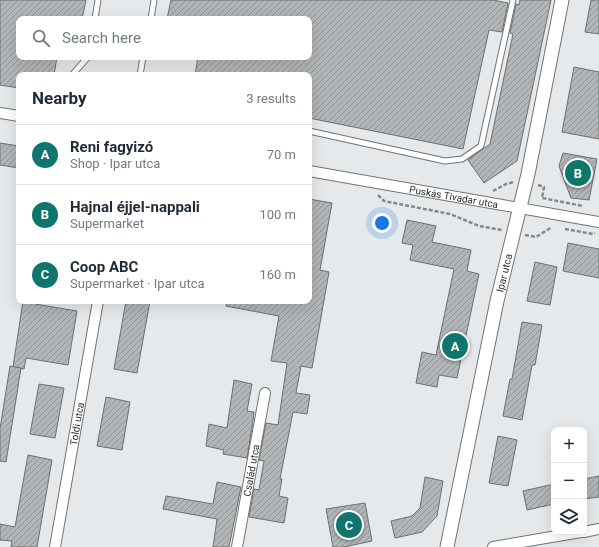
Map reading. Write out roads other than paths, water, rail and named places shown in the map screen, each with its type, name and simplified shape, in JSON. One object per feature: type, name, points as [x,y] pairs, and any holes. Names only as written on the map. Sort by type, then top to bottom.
[{"type":"street","name":"Ipar utca","points":[[447,547],[497,301],[519,208],[562,0]]},
{"type":"street","points":[[0,113],[16,116]]},
{"type":"street","name":"Puskás Tivadar utca","points":[[312,172],[367,183],[599,222]]},
{"type":"street","name":"Toldi utca","points":[[56,547],[97,304]]},
{"type":"street","name":"Család utca","points":[[237,547],[265,393]]},
{"type":"street","points":[[587,531],[599,529]]},
{"type":"street","points":[[493,547],[511,546],[568,535]]},
{"type":"lane","points":[[95,16],[98,0]]},
{"type":"lane","points":[[151,16],[154,0]]},
{"type":"lane","points":[[312,132],[445,161],[462,159],[482,146],[514,0]]},
{"type":"lane","points":[[75,72],[85,60]]},
{"type":"lane","points":[[140,72],[142,60]]},
{"type":"place","name":"Hajnal éjjel-nappali","points":[[578,173]]},
{"type":"place","name":"Reni fagyizó","points":[[455,346]]},
{"type":"place","name":"Coop ABC","points":[[349,525]]}]
